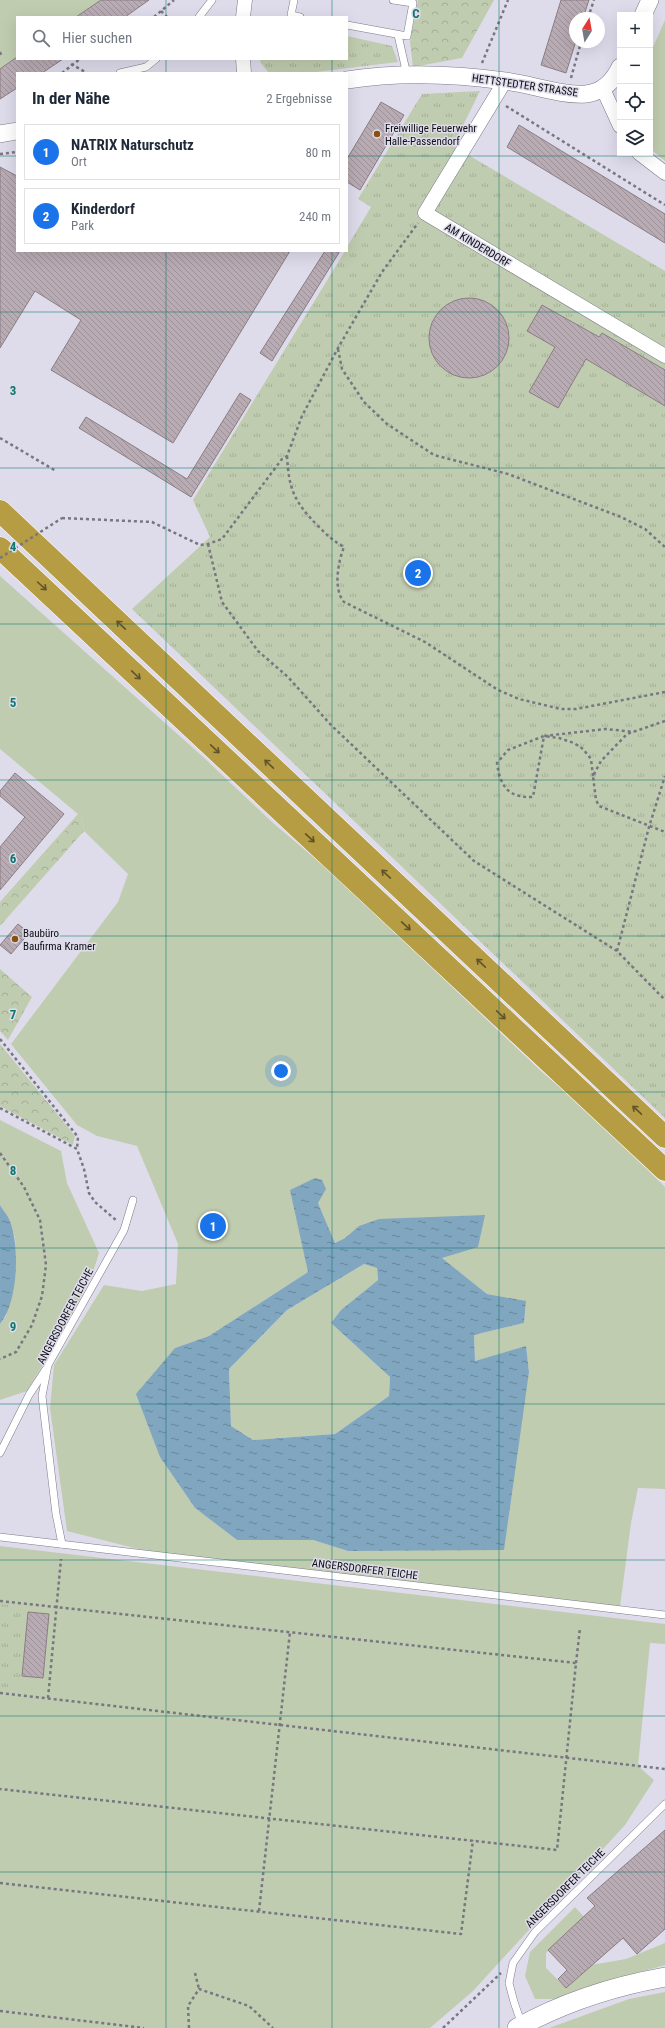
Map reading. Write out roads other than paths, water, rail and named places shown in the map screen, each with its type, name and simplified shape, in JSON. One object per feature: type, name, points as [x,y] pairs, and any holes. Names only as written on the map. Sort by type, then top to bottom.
[{"type":"highway","points":[[0,497],[39,547]]},
{"type":"highway","points":[[0,511],[665,1137]]},
{"type":"highway","points":[[0,548],[665,1170]]},
{"type":"main road","points":[[520,2026],[570,2003],[600,1993],[665,1977]]},
{"type":"street","points":[[243,16],[245,0]]},
{"type":"street","points":[[644,12],[650,0]]},
{"type":"street","points":[[243,60],[244,72]]},
{"type":"street","points":[[617,72],[611,82],[603,89],[617,120]]},
{"type":"street","name":"HETTSTEDTER STRASSE","points":[[348,80],[407,76],[476,77],[568,93],[585,94],[603,89]]},
{"type":"street","name":"AM KINDERDORF","points":[[505,81],[425,213],[665,356]]},
{"type":"street","points":[[0,134],[16,131]]},
{"type":"street","points":[[643,156],[665,173]]},
{"type":"lane","points":[[200,16],[212,0]]},
{"type":"lane","points":[[294,0],[291,15],[296,16]]},
{"type":"lane","points":[[348,26],[407,36],[413,4],[393,0]]},
{"type":"lane","points":[[398,35],[407,76]]},
{"type":"lane","points":[[124,72],[146,67],[155,60]]},
{"type":"lane","name":"ANGERSDORFER TEICHE","points":[[62,1544],[56,1514],[42,1396],[48,1366],[125,1227],[133,1200]]},
{"type":"lane","points":[[0,1453],[29,1396],[48,1366]]},
{"type":"lane","name":"ANGERSDORFER TEICHE","points":[[0,1537],[665,1616]]},
{"type":"lane","name":"ANGERSDORFER TEICHE","points":[[520,2026],[510,1983],[513,1963],[535,1932],[665,1804]]},
{"type":"water","points":[[315,1178],[322,1180],[326,1189],[318,1203],[335,1243],[345,1238],[359,1226],[379,1219],[485,1215],[478,1247],[442,1258],[487,1294],[526,1301],[524,1323],[474,1335],[475,1361],[526,1346],[529,1372],[504,1550],[348,1551],[313,1540],[237,1540],[195,1508],[160,1457],[136,1394],[175,1348],[209,1336],[308,1272],[290,1190]],"holes":[[[364,1264],[377,1268],[378,1280],[341,1310],[331,1323],[390,1377],[389,1396],[335,1434],[253,1440],[231,1426],[229,1369],[287,1310]]]},
{"type":"water","points":[[0,1205],[10,1221],[13,1232],[16,1274],[11,1303],[0,1324]]},
{"type":"place","name":"Freiwillige Feuerwehr Halle-Passendorf","points":[[377,134]]},
{"type":"place","name":"Kinderdorf","points":[[418,573]]},
{"type":"place","name":"Baubüro Baufirma Kramer","points":[[15,939]]},
{"type":"place","name":"NATRIX Naturschutz","points":[[213,1226]]}]
